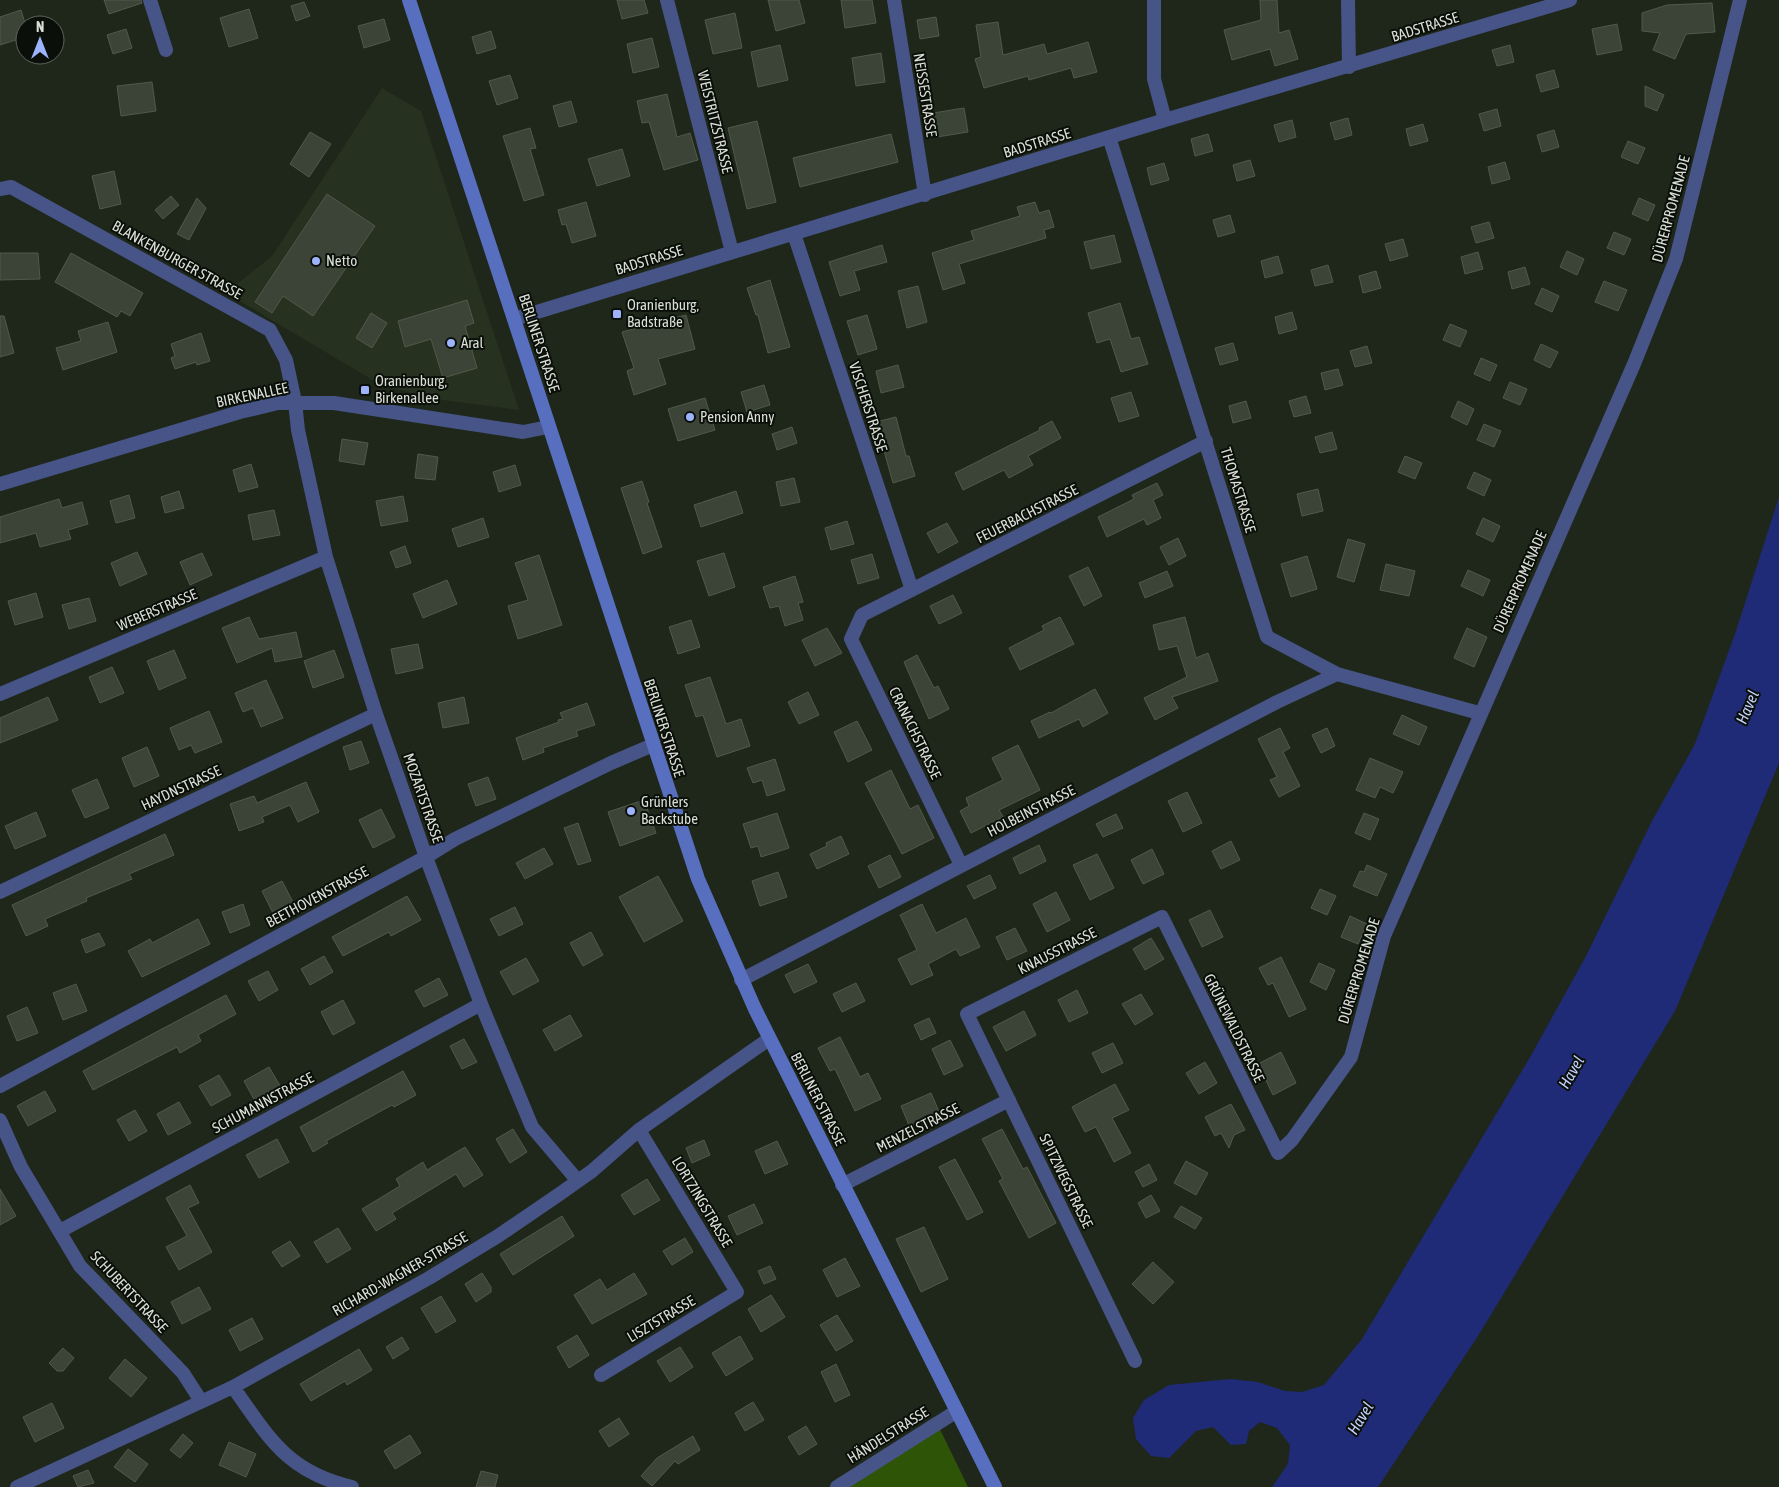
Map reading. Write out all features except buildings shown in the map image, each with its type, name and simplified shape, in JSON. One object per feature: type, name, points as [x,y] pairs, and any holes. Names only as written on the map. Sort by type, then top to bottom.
[{"type":"main road","name":"BERLINER STRASSE","points":[[409,0],[698,879],[741,980],[769,1039],[995,1487]]},
{"type":"street","points":[[150,0],[166,50]]},
{"type":"street","name":"WEISTRITZSTRASSE","points":[[667,0],[732,252]]},
{"type":"street","name":"NEISSESTRASSE","points":[[894,0],[924,195]]},
{"type":"street","points":[[1154,0],[1154,79],[1165,120]]},
{"type":"street","points":[[1348,0],[1349,67]]},
{"type":"street","name":"BADSTRASSE","points":[[514,319],[1165,120],[1349,67],[1537,5],[1570,0]]},
{"type":"street","name":"DÜRERPROMENADE","points":[[1278,1153],[1292,1140],[1351,1057],[1384,936],[1634,364],[1676,259],[1740,0]]},
{"type":"street","name":"THOMASTRASSE","points":[[1109,137],[1267,637],[1337,674],[1480,714]]},
{"type":"street","name":"BLANKENBURGER STRASSE","points":[[0,189],[11,187],[270,330],[286,360],[295,402]]},
{"type":"street","name":"VISCHERSTRASSE","points":[[794,234],[912,590]]},
{"type":"street","name":"MOZARTSTRASSE","points":[[295,402],[298,430],[326,557],[376,714],[426,857],[481,1004],[532,1127],[578,1181]]},
{"type":"street","name":"BIRKENALLEE","points":[[0,484],[240,412],[278,403],[334,403],[523,432],[548,427]]},
{"type":"street","name":"FEUERBACHSTRASSE","points":[[862,615],[1206,441]]},
{"type":"street","name":"WEBERSTRASSE","points":[[0,694],[326,557]]},
{"type":"street","name":"CRANACHSTRASSE","points":[[862,615],[852,639],[961,865]]},
{"type":"street","name":"HOLBEINSTRASSE","points":[[741,980],[1277,702],[1337,674]]},
{"type":"street","name":"HAYDNSTRASSE","points":[[0,892],[376,714]]},
{"type":"street","name":"BEETHOVENSTRASSE","points":[[0,1086],[426,857],[456,839],[610,762],[653,746]]},
{"type":"street","name":"GRÜNEWALDSTRASSE","points":[[1162,917],[1278,1153]]},
{"type":"street","name":"KNAUSSTRASSE","points":[[967,1014],[1162,917]]},
{"type":"street","name":"SCHUMANNSTRASSE","points":[[60,1231],[481,1004]]},
{"type":"street","name":"SPITZWEGSTRASSE","points":[[967,1014],[1135,1361]]},
{"type":"street","name":"RICHARD-WAGNER-STRASSE","points":[[21,1486],[233,1387],[430,1278],[498,1236],[578,1181],[639,1130],[752,1049],[769,1039]]},
{"type":"street","name":"MENZELSTRASSE","points":[[842,1185],[1009,1100]]},
{"type":"street","name":"SCHUBERTSTRASSE","points":[[0,1120],[21,1167],[80,1266],[183,1373],[201,1401]]},
{"type":"street","name":"LORTZINGSTRASSE","points":[[639,1130],[737,1292]]},
{"type":"street","name":"LISZTSTRASSE","points":[[601,1375],[737,1292]]},
{"type":"street","points":[[233,1387],[280,1451],[313,1475],[352,1487]]},
{"type":"street","name":"HÄNDELSTRASSE","points":[[845,1485],[957,1411]]},
{"type":"shaded area","points":[[382,88],[421,111],[519,410],[434,399],[381,385],[226,293],[272,256]]},
{"type":"green space","points":[[934,1417],[968,1487],[837,1487]]},
{"type":"water","name":"Havel","points":[[1779,497],[1779,763],[1675,1011],[1478,1336],[1378,1487],[1272,1487],[1288,1464],[1290,1445],[1277,1428],[1260,1422],[1249,1431],[1246,1444],[1231,1445],[1213,1427],[1196,1431],[1169,1458],[1151,1456],[1136,1439],[1133,1418],[1144,1400],[1169,1385],[1230,1379],[1258,1382],[1285,1391],[1302,1392],[1324,1385],[1362,1339],[1529,1059],[1585,958],[1652,821],[1695,744],[1735,634]]},
{"type":"place","name":"Netto","points":[[316,261]]},
{"type":"place","name":"Oranienburg, Badstraße","points":[[617,314]]},
{"type":"place","name":"Aral","points":[[451,343]]},
{"type":"place","name":"Oranienburg, Birkenallee","points":[[365,390]]},
{"type":"place","name":"Pension Anny","points":[[690,417]]},
{"type":"place","name":"Grünlers Backstube","points":[[631,811]]}]
